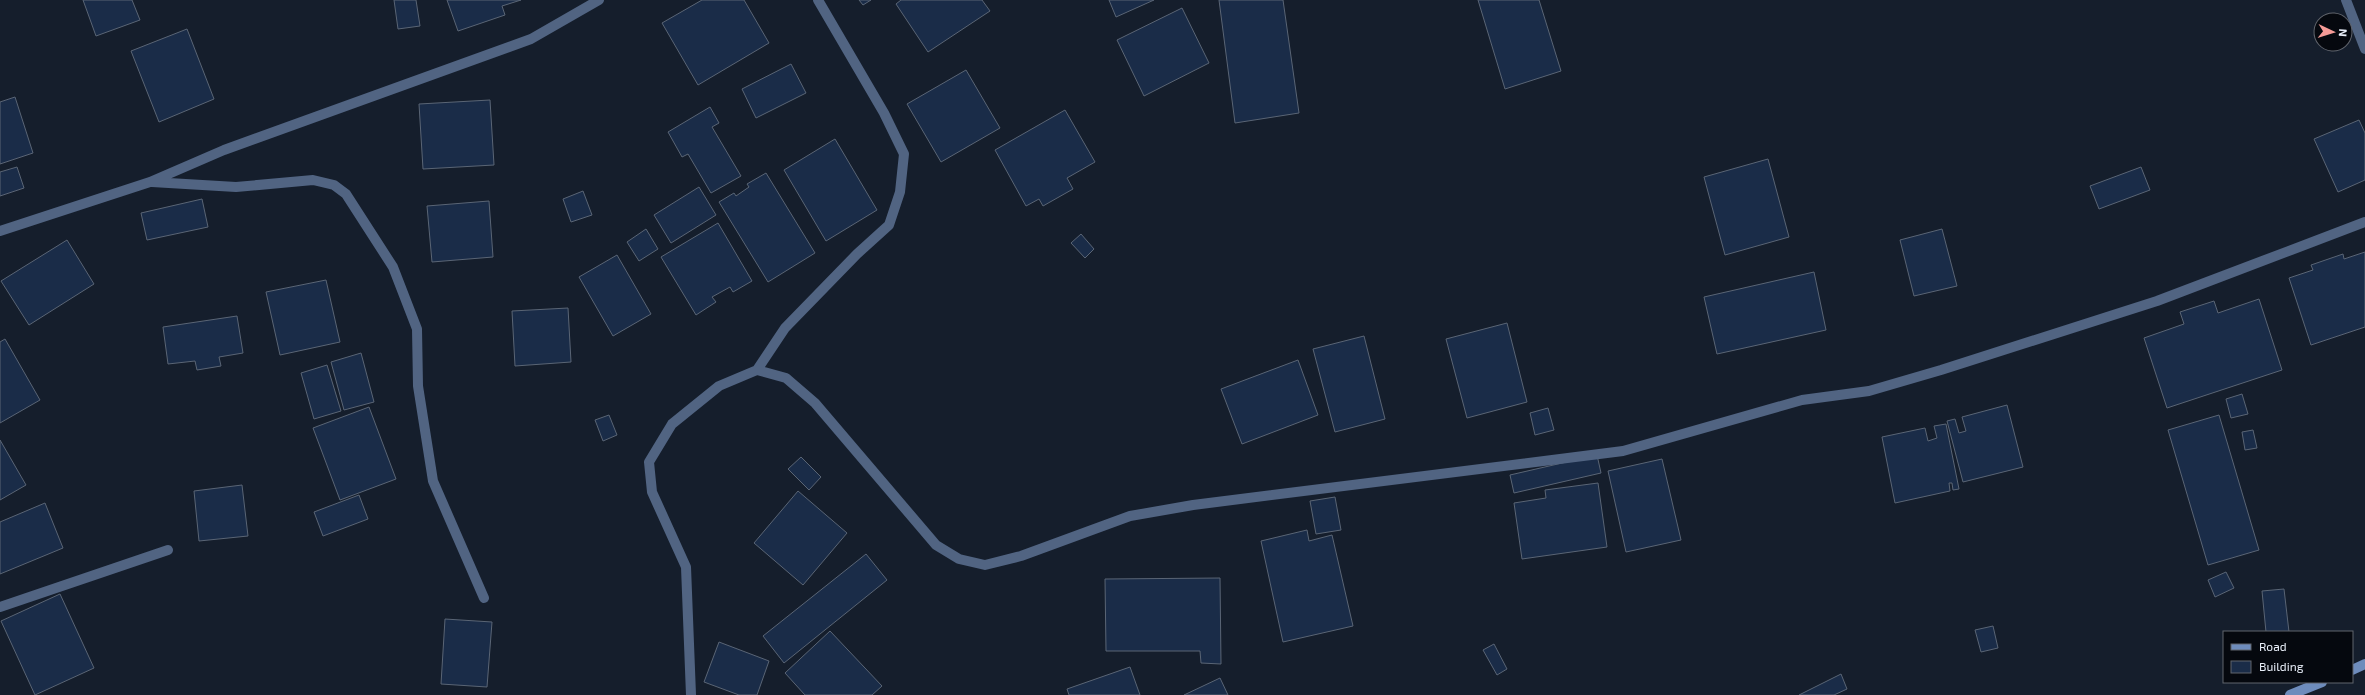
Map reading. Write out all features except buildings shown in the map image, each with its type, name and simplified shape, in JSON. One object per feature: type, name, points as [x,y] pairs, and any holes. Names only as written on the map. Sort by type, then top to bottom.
[{"type":"main road","points":[[2353,670],[2365,664]]},
{"type":"main road","points":[[2290,695],[2320,683]]},
{"type":"street","points":[[0,231],[150,182],[224,150],[531,39],[600,0]]},
{"type":"street","points":[[691,695],[686,567],[652,492],[649,462],[672,424],[719,386],[757,370],[785,328],[857,254],[888,225],[900,192],[904,154],[884,113],[818,0]]},
{"type":"street","points":[[2346,0],[2361,32],[2365,49]]},
{"type":"street","points":[[150,182],[236,187],[313,180],[334,185],[346,194],[393,267],[417,329],[418,386],[433,481],[484,598]]},
{"type":"street","points":[[757,370],[786,378],[815,403],[936,546],[959,559],[985,565],[1021,556],[1130,516],[1201,504],[1623,451],[1802,400],[1869,391],[2157,301],[2365,222]]},
{"type":"street","points":[[0,607],[168,550]]}]
